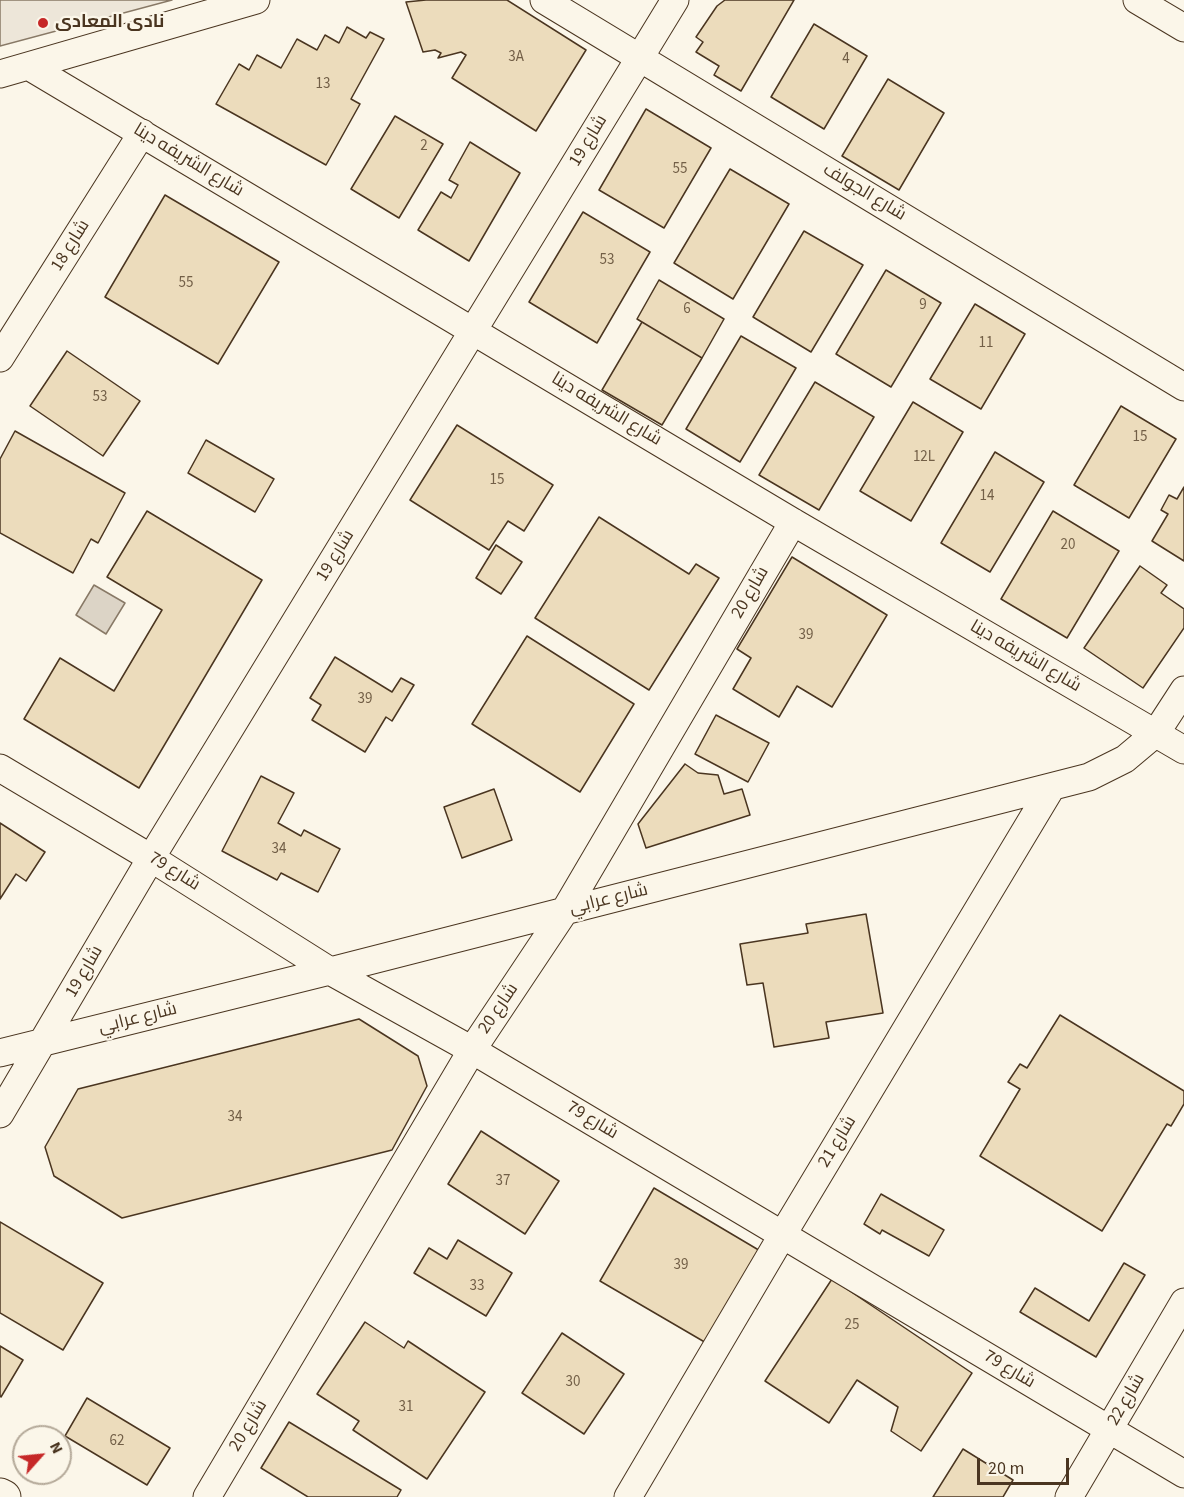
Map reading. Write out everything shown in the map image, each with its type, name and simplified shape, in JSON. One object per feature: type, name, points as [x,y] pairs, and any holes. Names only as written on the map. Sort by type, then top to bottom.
[{"type":"street","points":[[0,74],[255,0]]},
{"type":"street","name":"شارع الجولف","points":[[544,0],[1184,387]]},
{"type":"street","name":"شارع 19","points":[[0,1114],[151,858],[675,0]]},
{"type":"street","points":[[1137,0],[1184,28]]},
{"type":"street","name":"شارع الشريفه دينا","points":[[30,67],[793,522],[1184,750]]},
{"type":"street","name":"شارع 18","points":[[0,358],[142,133]]},
{"type":"street","name":"شارع 20","points":[[207,1497],[472,1050],[564,912],[793,522]]},
{"type":"street","name":"شارع عرابي","points":[[0,1053],[564,912],[1089,777],[1125,759],[1156,732],[1184,690]]},
{"type":"street","name":"شارع 79","points":[[0,768],[151,858],[330,971],[472,1050],[1184,1474]]},
{"type":"street","name":"شارع 21","points":[[628,1497],[1051,788]]},
{"type":"street","name":"شارع 22","points":[[1070,1497],[1184,1302]]},
{"type":"street","points":[[0,1495],[4,1497]]},
{"type":"shaded area","name":"نادى المعادى","points":[[0,0],[172,0],[0,46]]},
{"type":"shaded area","points":[[94,585],[125,603],[106,634],[76,615]]},
{"type":"building","points":[[507,0],[586,50],[536,131],[452,78],[466,55],[461,52],[438,58],[441,53],[435,50],[423,52],[406,2]]},
{"type":"building","points":[[725,0],[794,0],[741,91],[714,75],[719,66],[696,52],[703,42],[696,37],[717,6]]},
{"type":"building","points":[[814,24],[867,56],[824,129],[771,97]]},
{"type":"building","points":[[347,27],[366,38],[370,32],[384,39],[351,99],[360,104],[326,165],[216,104],[239,64],[249,70],[257,55],[281,68],[297,39],[317,50],[325,35],[339,43]]},
{"type":"building","points":[[888,79],[944,113],[899,190],[842,156]]},
{"type":"building","points":[[646,109],[711,148],[664,228],[599,190]]},
{"type":"building","points":[[395,116],[443,144],[399,218],[351,189]]},
{"type":"building","points":[[470,142],[520,173],[469,261],[418,230],[441,192],[451,198],[458,185],[449,180]]},
{"type":"building","points":[[730,169],[789,204],[733,299],[674,263]]},
{"type":"building","points":[[165,195],[279,262],[218,364],[105,297]]},
{"type":"building","points":[[583,212],[650,252],[597,343],[529,302]]},
{"type":"building","points":[[804,231],[863,265],[811,352],[753,317]]},
{"type":"building","points":[[886,270],[941,303],[891,387],[836,354]]},
{"type":"building","points":[[659,280],[724,319],[702,358],[637,319]]},
{"type":"building","points":[[975,304],[1025,334],[981,409],[930,379]]},
{"type":"building","points":[[642,322],[702,358],[662,425],[602,390]]},
{"type":"building","points":[[741,336],[796,368],[740,462],[686,429]]},
{"type":"building","points":[[67,351],[140,401],[103,456],[30,406]]},
{"type":"building","points":[[815,382],[874,417],[819,510],[759,475]]},
{"type":"building","points":[[913,402],[963,432],[911,521],[860,491]]},
{"type":"building","points":[[1121,406],[1176,439],[1129,518],[1074,485]]},
{"type":"building","points":[[457,425],[553,485],[524,531],[508,521],[489,550],[410,500]]},
{"type":"building","points":[[15,431],[125,493],[98,543],[91,539],[73,573],[0,533],[0,459]]},
{"type":"building","points":[[206,440],[274,479],[255,512],[188,473]]},
{"type":"building","points":[[995,452],[1044,482],[990,572],[941,543]]},
{"type":"building","points":[[1184,487],[1184,561],[1152,541],[1168,514],[1161,510],[1169,495],[1177,499]]},
{"type":"building","points":[[147,511],[262,580],[139,788],[24,719],[60,658],[114,691],[162,610],[107,577]]},
{"type":"building","points":[[1053,511],[1119,551],[1067,638],[1001,599]]},
{"type":"building","points":[[599,517],[689,574],[696,564],[719,578],[649,690],[535,618]]},
{"type":"building","points":[[496,545],[522,562],[501,594],[476,578]]},
{"type":"building","points":[[792,557],[887,615],[832,707],[797,686],[779,717],[733,689],[751,658],[737,649]]},
{"type":"building","points":[[1140,566],[1167,585],[1161,593],[1184,609],[1184,628],[1143,688],[1084,648]]},
{"type":"building","points":[[527,636],[634,704],[580,792],[472,724]]},
{"type":"building","points":[[335,657],[392,692],[401,678],[414,685],[392,721],[386,717],[365,752],[312,720],[321,705],[310,698]]},
{"type":"building","points":[[716,715],[769,743],[748,782],[695,754]]},
{"type":"building","points":[[685,764],[698,773],[718,775],[724,794],[742,789],[750,815],[646,848],[638,824]]},
{"type":"building","points":[[261,776],[294,793],[278,823],[301,836],[304,830],[340,849],[318,892],[281,873],[277,880],[222,851]]},
{"type":"building","points":[[494,789],[512,840],[462,858],[444,807]]},
{"type":"building","points":[[0,823],[45,852],[26,881],[16,874],[0,899]]},
{"type":"building","points":[[866,914],[883,1013],[826,1022],[829,1038],[774,1047],[763,983],[747,985],[740,944],[808,933],[806,924]]},
{"type":"building","points":[[1060,1015],[1184,1091],[1184,1104],[1171,1126],[1167,1124],[1102,1231],[980,1156],[1020,1089],[1008,1082],[1020,1064],[1027,1068]]},
{"type":"building","points":[[359,1019],[418,1056],[427,1086],[392,1150],[122,1218],[54,1176],[45,1147],[78,1089]]},
{"type":"building","points":[[481,1131],[559,1181],[525,1234],[448,1184]]},
{"type":"building","points":[[654,1188],[762,1252],[708,1344],[600,1281]]},
{"type":"building","points":[[881,1194],[944,1230],[929,1256],[882,1230],[880,1234],[864,1224]]},
{"type":"building","points":[[0,1222],[103,1283],[63,1350],[0,1313]]},
{"type":"building","points":[[458,1240],[512,1273],[486,1316],[414,1273],[429,1248],[447,1259]]},
{"type":"building","points":[[1124,1263],[1145,1275],[1096,1357],[1020,1312],[1035,1288],[1089,1321]]},
{"type":"building","points":[[832,1279],[972,1373],[921,1451],[891,1431],[898,1407],[857,1380],[829,1423],[765,1381]]},
{"type":"building","points":[[365,1322],[404,1348],[408,1341],[485,1392],[427,1479],[353,1430],[359,1421],[317,1394]]},
{"type":"building","points":[[562,1333],[624,1374],[584,1434],[522,1393]]},
{"type":"building","points":[[0,1346],[23,1360],[1,1397],[0,1396]]},
{"type":"building","points":[[87,1398],[170,1448],[147,1485],[72,1440],[71,1425]]},
{"type":"building","points":[[289,1422],[401,1490],[397,1497],[308,1497],[261,1468]]},
{"type":"building","points":[[963,1449],[1013,1480],[1003,1497],[933,1497]]},
{"type":"place","name":"نادى المعادى","points":[[43,23]]}]
